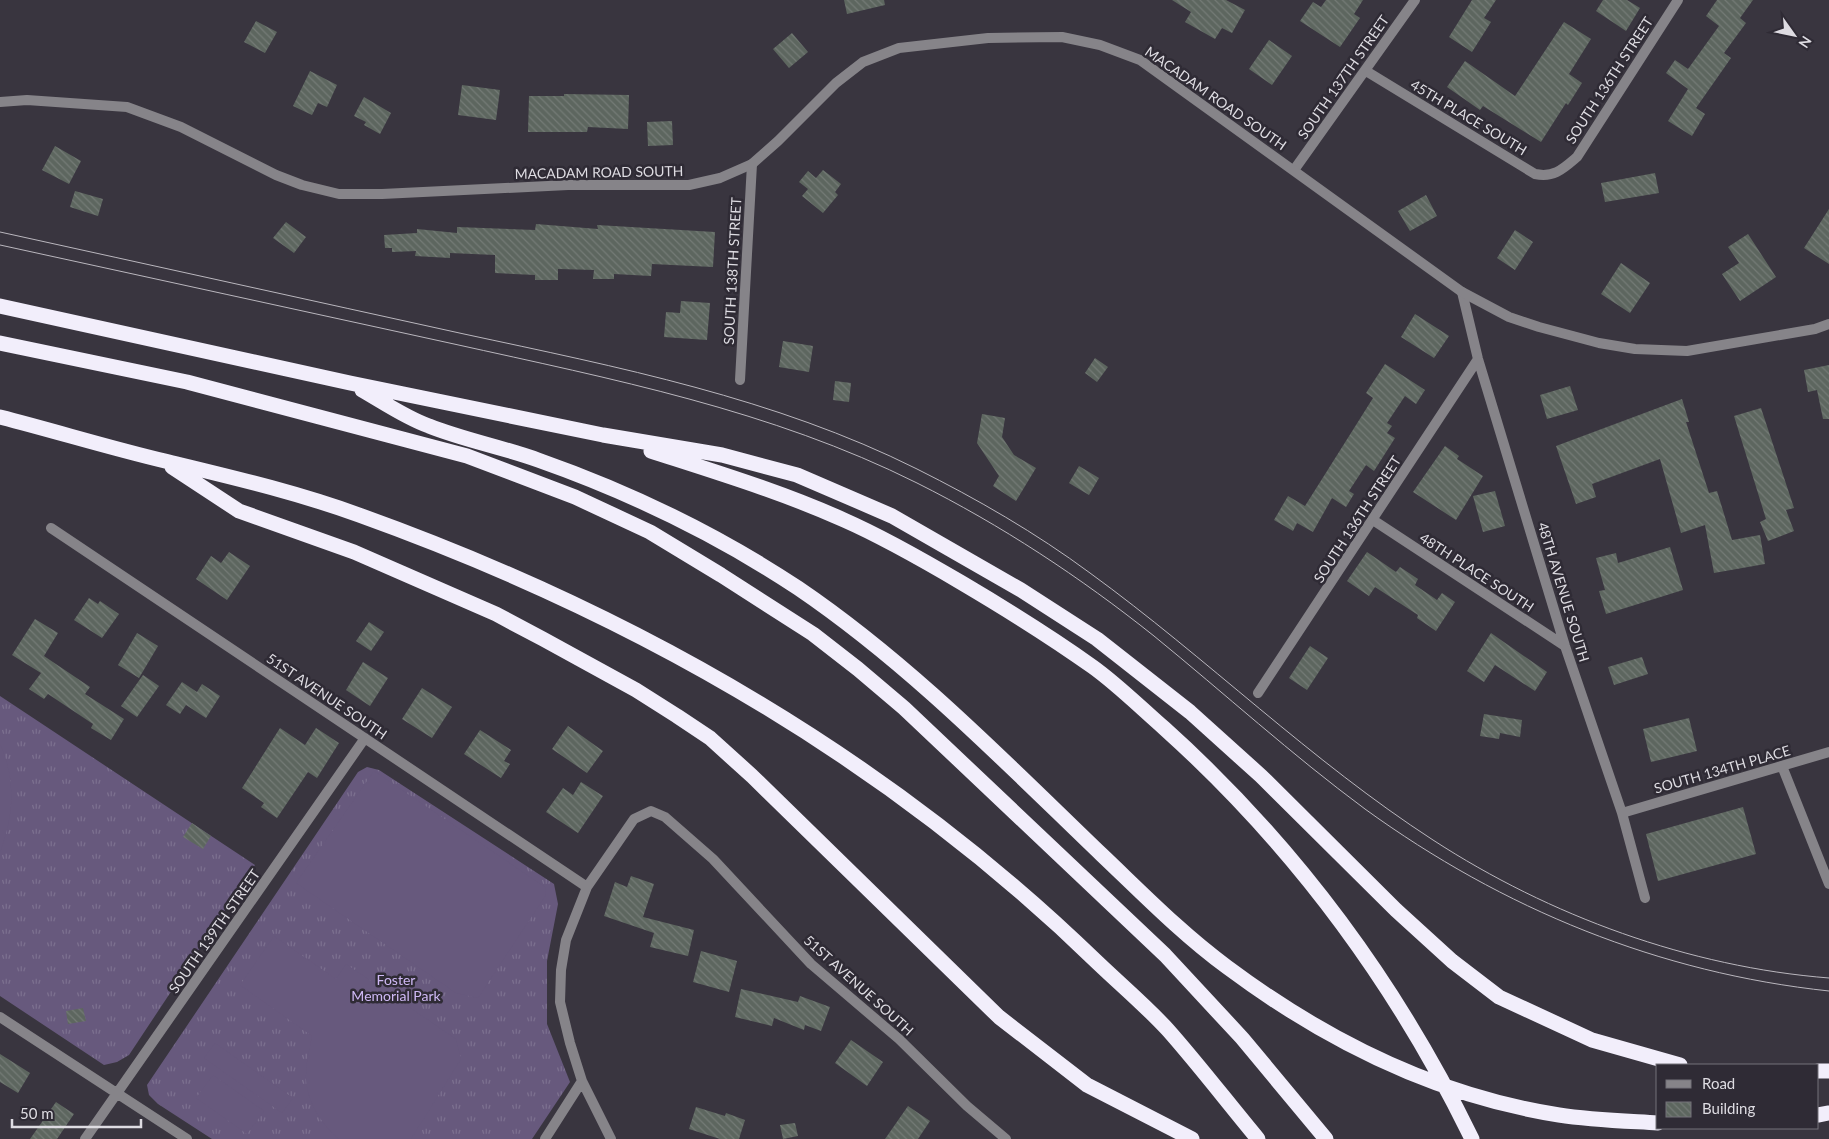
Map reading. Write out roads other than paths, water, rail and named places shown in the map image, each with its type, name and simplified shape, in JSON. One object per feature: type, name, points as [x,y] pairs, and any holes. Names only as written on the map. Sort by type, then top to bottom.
[{"type":"highway","points":[[0,306],[350,383],[603,435],[722,455],[797,475],[892,516],[958,553],[1097,639],[1190,712],[1261,776],[1402,916],[1452,961],[1499,997],[1592,1040],[1676,1064]]},
{"type":"highway","points":[[0,343],[187,382],[467,456],[574,497],[650,532],[813,634],[858,669],[911,715],[1165,956],[1242,1038],[1326,1139]]},
{"type":"highway","points":[[350,383],[425,426],[538,460],[644,503],[699,530],[797,588],[882,650],[1191,937],[1233,971],[1335,1038],[1438,1084],[1506,1104],[1558,1115],[1656,1123]]},
{"type":"highway","points":[[0,417],[250,481],[318,501],[461,554],[652,641],[776,712],[854,762],[985,860],[1036,905],[1167,1029],[1258,1139]]},
{"type":"highway","points":[[603,435],[747,483],[845,520],[902,548],[975,591],[1095,668],[1210,770],[1257,819],[1321,896],[1358,944],[1423,1044],[1472,1139]]},
{"type":"highway","points":[[162,460],[239,511],[354,552],[496,614],[636,690],[678,716],[710,738],[752,776],[999,1017],[1088,1085],[1188,1137]]},
{"type":"street","name":"SOUTH 137TH STREET","points":[[1294,170],[1415,0]]},
{"type":"street","name":"SOUTH 136TH STREET","points":[[1560,172],[1577,157],[1678,0]]},
{"type":"street","name":"MACADAM ROAD SOUTH","points":[[0,102],[27,100],[127,107],[181,127],[276,175],[302,185],[339,194],[382,194],[568,185],[689,186],[720,178],[752,164],[778,141],[836,82],[863,62],[899,48],[950,41],[1062,37],[1100,45],[1140,60],[1462,292],[1509,316],[1539,327],[1599,343],[1635,349],[1687,351],[1815,329],[1829,324]]},
{"type":"street","name":"45TH PLACE SOUTH","points":[[1366,71],[1535,174],[1547,176],[1560,172]]},
{"type":"street","name":"SOUTH 138TH STREET","points":[[740,380],[752,164]]},
{"type":"street","name":"48TH AVENUE SOUTH","points":[[1462,292],[1478,358],[1565,646],[1622,813],[1645,898]]},
{"type":"street","name":"SOUTH 136TH STREET","points":[[1258,693],[1374,520],[1478,358]]},
{"type":"street","name":"48TH PLACE SOUTH","points":[[1374,520],[1565,646]]},
{"type":"street","name":"51ST AVENUE SOUTH","points":[[51,528],[586,887],[634,819],[651,811],[665,817],[713,859],[811,964],[899,1039],[967,1106],[1006,1139]]},
{"type":"street","name":"SOUTH 139TH STREET","points":[[85,1139],[365,738]]},
{"type":"street","name":"SOUTH 134TH PLACE","points":[[1622,813],[1829,752]]},
{"type":"street","points":[[1782,766],[1829,884]]},
{"type":"street","points":[[586,887],[566,940],[561,970],[560,1002],[582,1081],[611,1139]]},
{"type":"street","points":[[0,1016],[187,1139]]},
{"type":"street","points":[[545,1139],[582,1081]]},
{"type":"tram line","points":[[0,232],[638,372],[752,404],[863,444],[962,492],[1006,517],[1070,558],[1176,639],[1344,777],[1433,840],[1478,867],[1525,892],[1573,914],[1673,950],[1777,972],[1829,978]]},
{"type":"tram line","points":[[0,245],[631,384],[748,416],[805,435],[862,458],[917,483],[979,516],[1069,573],[1154,636],[1285,746],[1365,809],[1418,845],[1472,877],[1528,906],[1585,931],[1644,952],[1704,969],[1766,982],[1829,991]]},
{"type":"park label","name":"Foster Memorial Park","points":[[396,988]]}]
